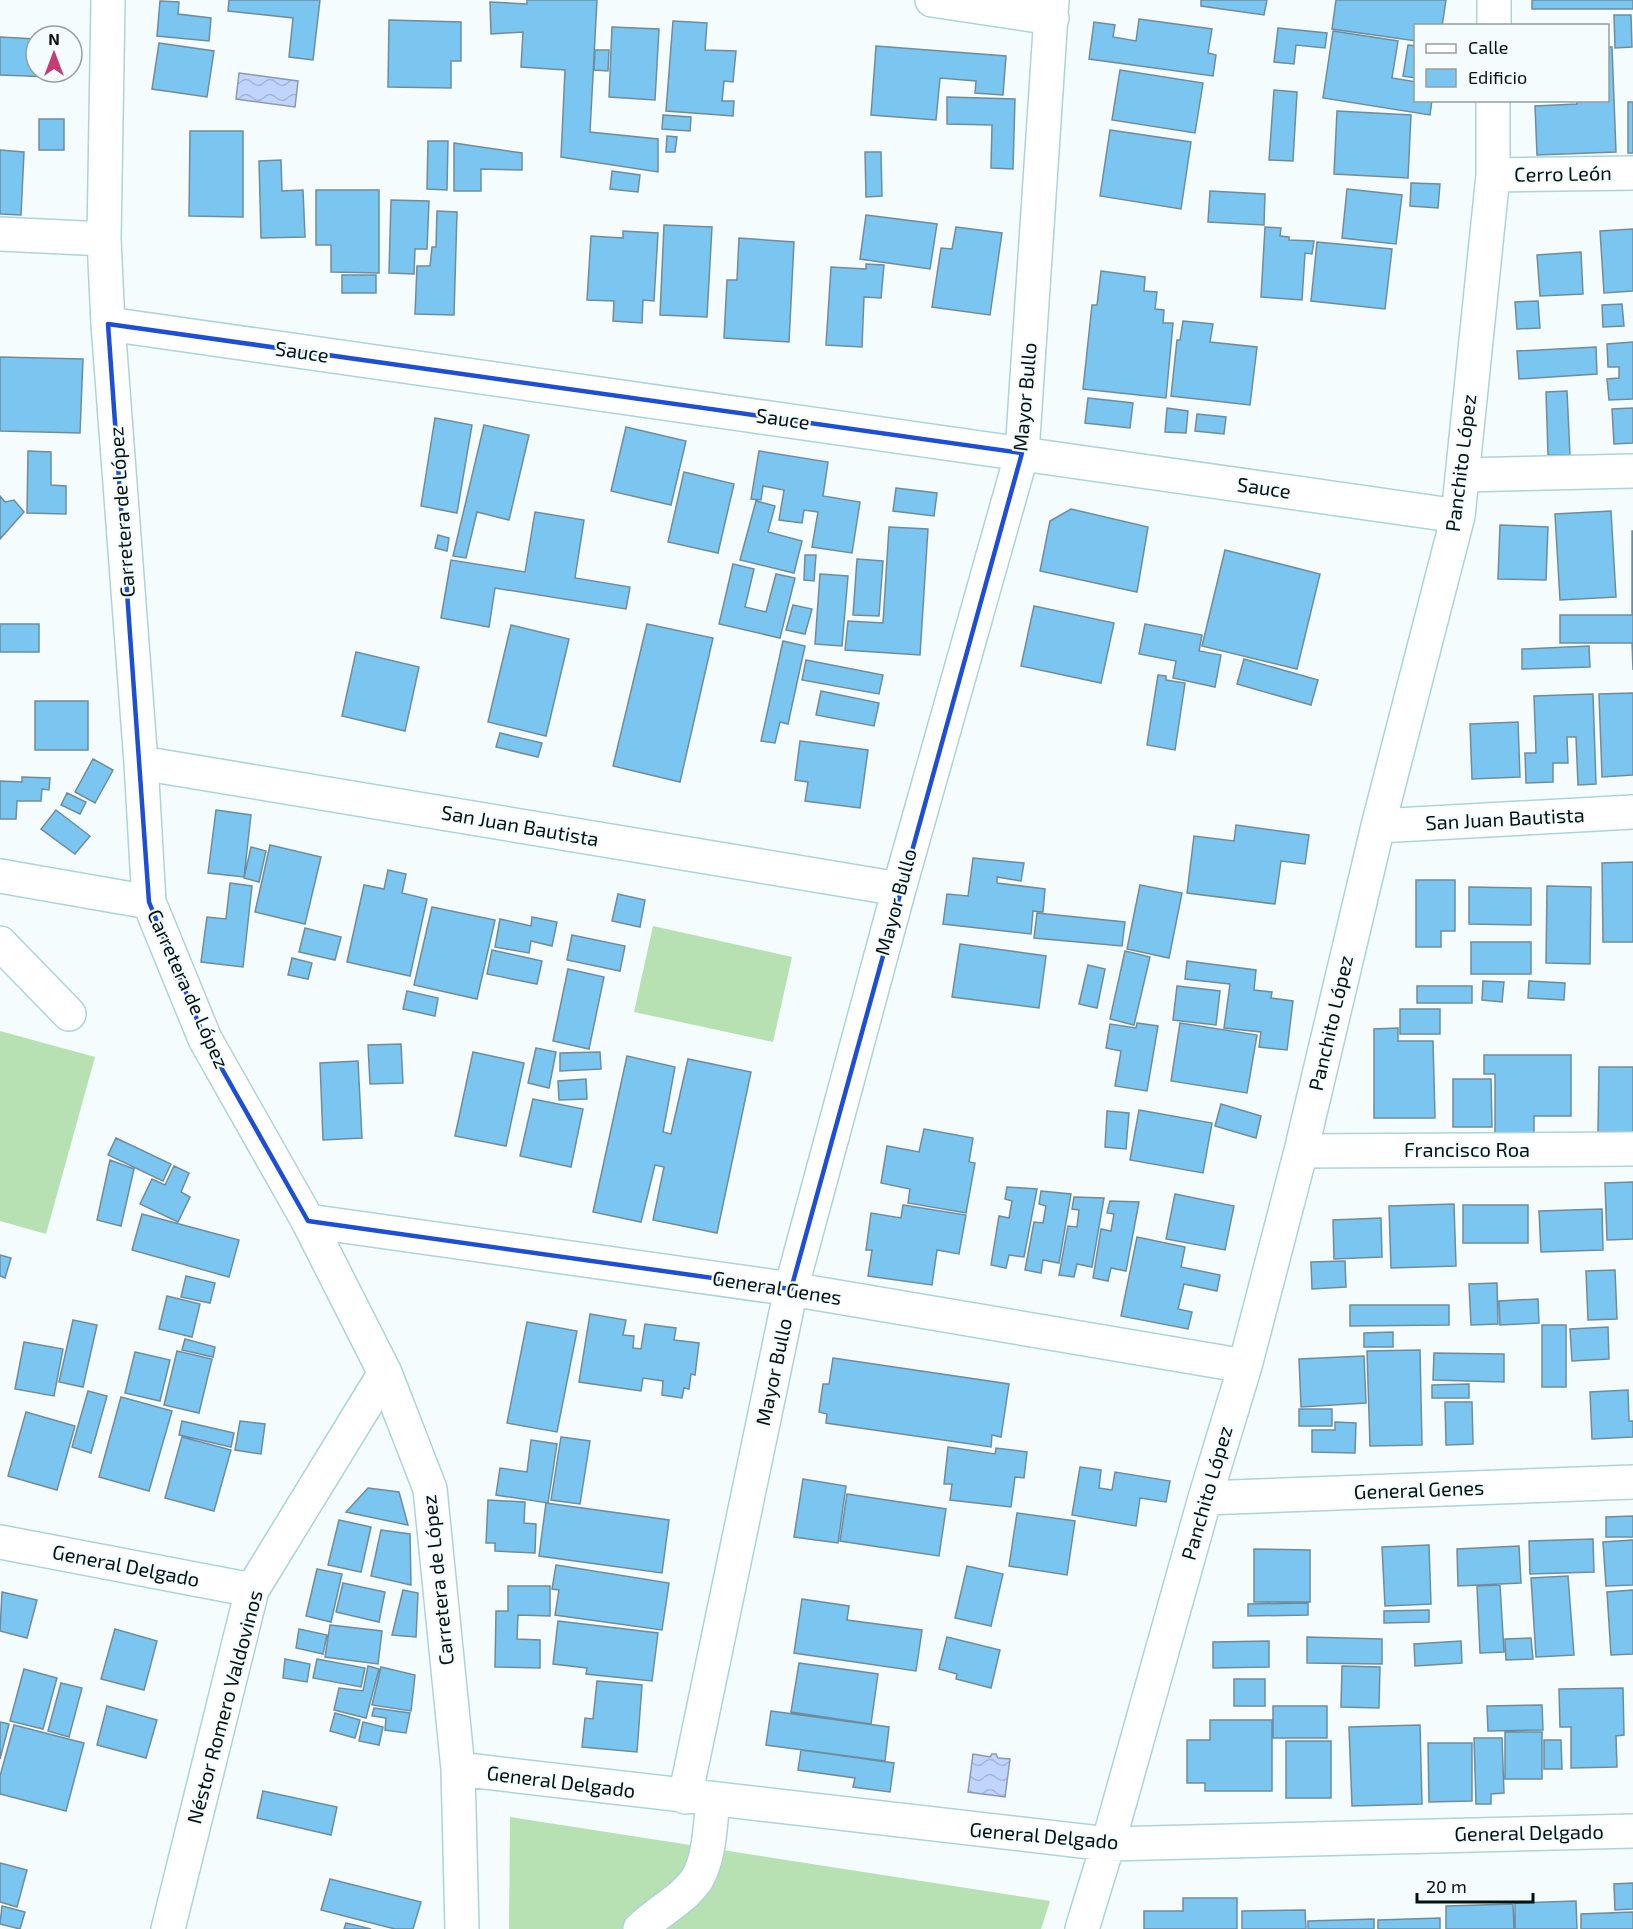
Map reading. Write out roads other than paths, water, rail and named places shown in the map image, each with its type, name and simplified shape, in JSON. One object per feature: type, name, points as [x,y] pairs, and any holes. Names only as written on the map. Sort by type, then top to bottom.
[{"type":"street","name":"Carretera de López","points":[[108,0],[104,239],[149,902],[205,1039],[308,1221],[385,1373],[430,1489],[458,1770],[462,1929]]},
{"type":"street","points":[[932,0],[1052,9]]},
{"type":"street","points":[[1494,0],[1494,24]]},
{"type":"street","name":"Mayor Bullo","points":[[640,1929],[697,1879],[705,1857],[699,1798],[791,1289],[899,890],[1022,453],[1052,9]]},
{"type":"street","name":"Panchito López","points":[[1082,1929],[1245,1366],[1301,1151],[1378,826],[1458,516],[1493,175],[1493,102]]},
{"type":"street","name":"Cerro León","points":[[1493,175],[1633,173]]},
{"type":"street","points":[[0,234],[104,239]]},
{"type":"street","name":"Sauce","points":[[108,324],[1458,516]]},
{"type":"street","points":[[1462,475],[1633,471]]},
{"type":"street","name":"San Juan Bautista","points":[[141,763],[899,890]]},
{"type":"street","name":"San Juan Bautista","points":[[1378,826],[1633,812]]},
{"type":"street","points":[[0,876],[149,902]]},
{"type":"street","points":[[0,943],[69,1014]]},
{"type":"street","name":"Francisco Roa","points":[[1301,1151],[1633,1149]]},
{"type":"street","name":"General Genes","points":[[308,1221],[791,1289],[1245,1366]]},
{"type":"street","name":"Néstor Romero Valdovinos","points":[[168,1929],[252,1590],[385,1373]]},
{"type":"street","name":"General Genes","points":[[1205,1498],[1633,1482]]},
{"type":"street","name":"General Delgado","points":[[0,1542],[252,1590]]},
{"type":"street","name":"General Delgado","points":[[458,1770],[1108,1844],[1633,1831]]},
{"type":"water","points":[[239,73],[298,81],[295,107],[236,99]]},
{"type":"water","points":[[973,1754],[990,1757],[996,1754],[998,1758],[1010,1759],[1005,1797],[968,1792]]}]
